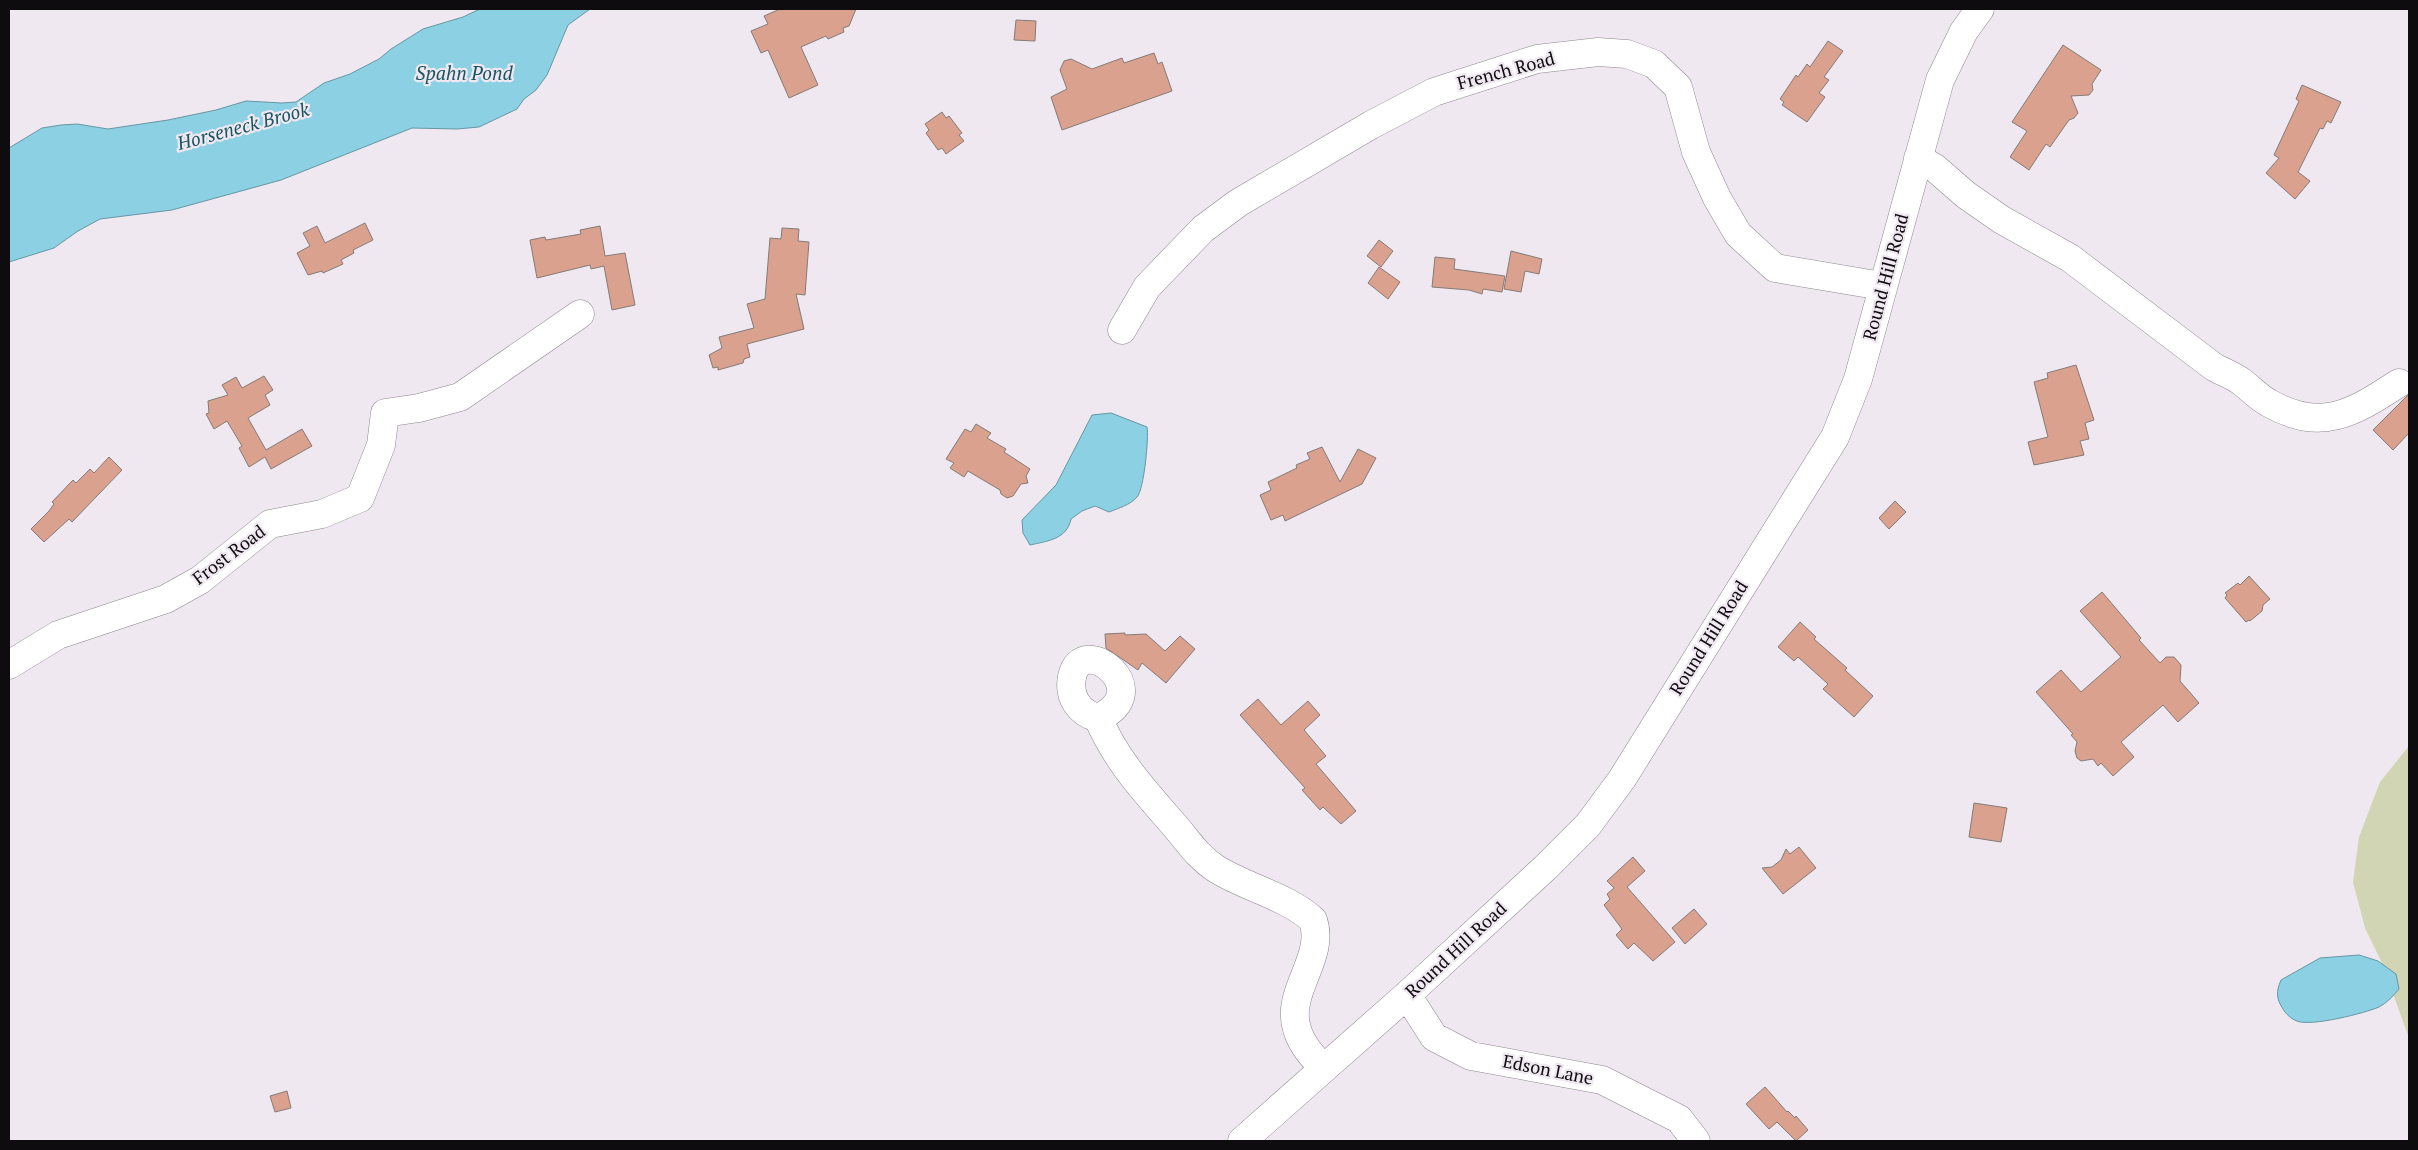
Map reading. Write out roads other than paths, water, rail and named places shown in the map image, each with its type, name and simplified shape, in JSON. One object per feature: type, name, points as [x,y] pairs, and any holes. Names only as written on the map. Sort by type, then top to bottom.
[{"type":"street","name":"Round Hill Road","points":[[1242,1141],[1406,995],[1588,825],[1622,779],[1835,437],[1858,380],[1882,286],[1940,80],[1964,31],[1980,9]]},
{"type":"street","name":"French Road","points":[[1122,330],[1147,287],[1203,229],[1238,203],[1354,134],[1434,92],[1537,59],[1598,52],[1627,54],[1654,64],[1678,87],[1696,152],[1717,198],[1738,234],[1775,268],[1882,286]]},
{"type":"street","points":[[1918,158],[1935,168],[1966,195],[2002,220],[2070,258],[2214,367],[2240,380],[2268,403],[2295,416],[2316,420],[2333,418],[2358,409],[2399,383]]},
{"type":"street","name":"Frost Road","points":[[9,665],[58,635],[166,599],[200,580],[270,524],[322,514],[360,498],[381,445],[385,413],[418,408],[460,397],[580,314]]},
{"type":"street","points":[[1098,718],[1107,739],[1126,769],[1196,852],[1214,867],[1294,907],[1312,920],[1317,939],[1296,1003],[1295,1017],[1296,1029],[1323,1068]]},
{"type":"street","name":"Edson Lane","points":[[1406,995],[1434,1037],[1471,1056],[1602,1080],[1679,1119],[1696,1141]]},
{"type":"water","name":"Spahn Pond","points":[[480,9],[590,9],[568,25],[547,75],[536,90],[524,99],[517,109],[479,127],[457,129],[412,128],[281,180],[172,210],[100,219],[78,231],[54,248],[9,262],[9,148],[42,128],[77,124],[108,129],[168,120],[216,110],[246,101],[296,102],[324,83],[350,74],[379,59],[391,49],[423,29],[463,17]]},
{"type":"water","points":[[1111,413],[1147,427],[1147,452],[1144,474],[1137,497],[1128,504],[1109,512],[1095,506],[1082,511],[1071,519],[1069,526],[1061,535],[1030,545],[1023,533],[1022,520],[1056,485],[1092,415]]},
{"type":"water","points":[[2359,955],[2378,961],[2396,974],[2399,989],[2385,1003],[2372,1010],[2325,1021],[2297,1021],[2286,1013],[2277,995],[2281,980],[2320,958]]},
{"type":"water label","name":"Horseneck Brook","points":[[243,126]]}]
